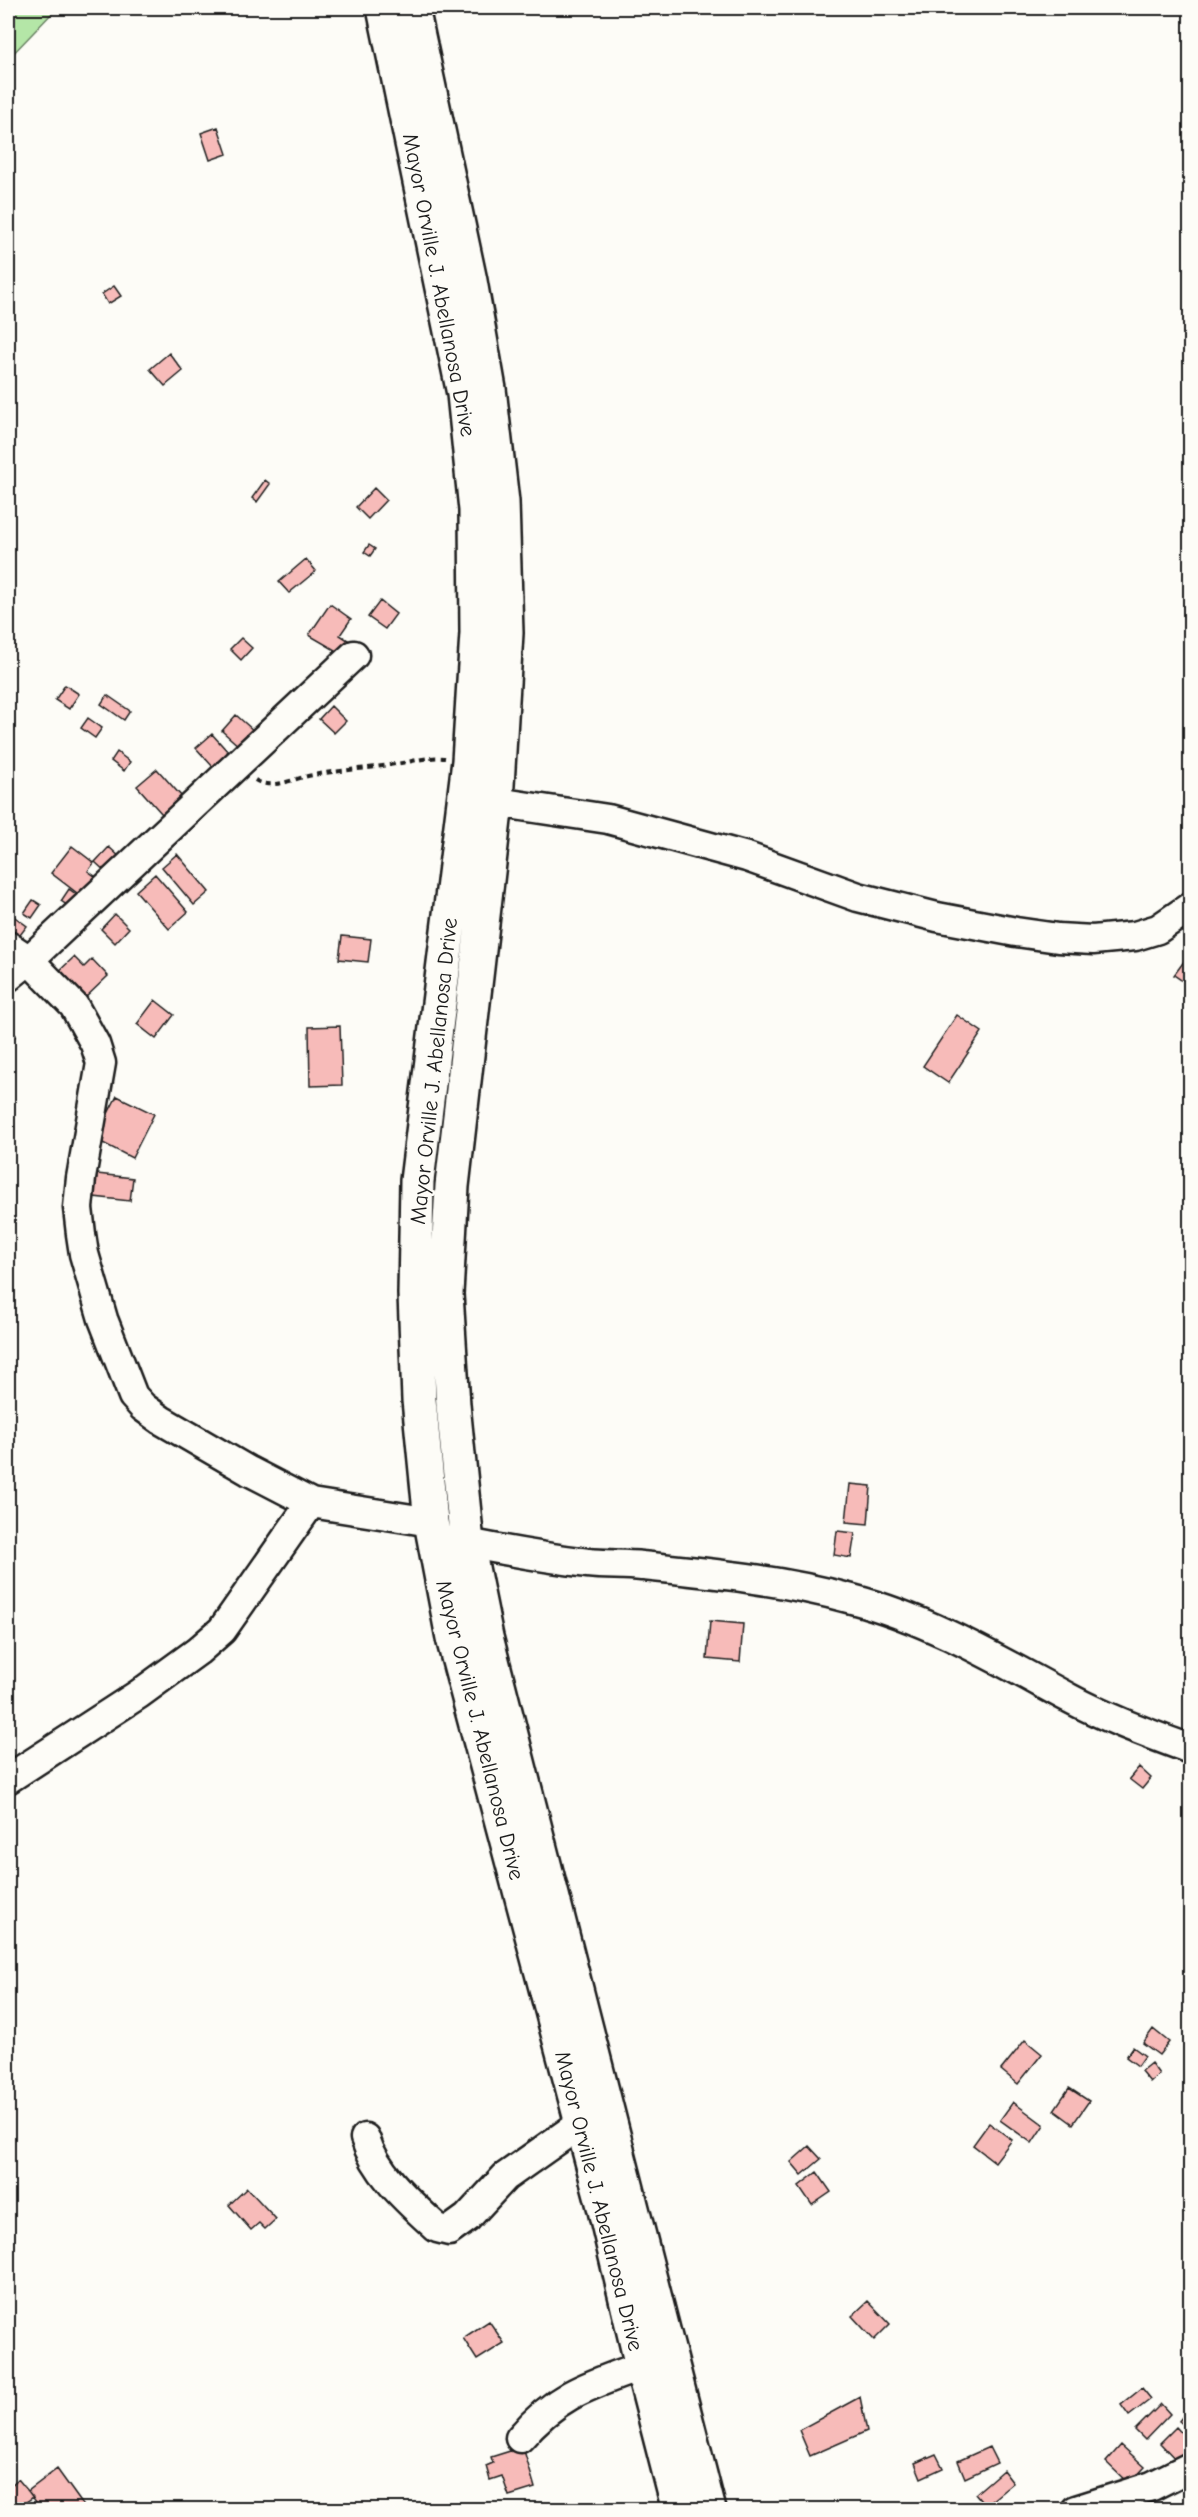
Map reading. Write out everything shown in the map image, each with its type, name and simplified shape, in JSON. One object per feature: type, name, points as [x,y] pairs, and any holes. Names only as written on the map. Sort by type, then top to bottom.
[{"type":"main road","name":"Mayor Orville J. Abellanosa Drive","points":[[384,8],[464,394],[476,510],[477,633],[469,761],[417,1181],[415,1293],[419,1400],[432,1522],[453,1638],[513,1800],[709,2510]]},
{"type":"main road","name":"Mayor Orville J. Abellanosa Drive","points":[[412,8],[472,292],[489,389],[502,502],[506,633],[496,802],[452,1186],[446,1294],[453,1405],[467,1543],[486,1637],[513,1800],[580,2124],[604,2206],[679,2510]]},
{"type":"main road","points":[[417,1181],[452,1186]]},
{"type":"street","points":[[354,655],[236,765],[15,961],[74,1006],[95,1044],[100,1063],[78,1208],[84,1254],[91,1280],[103,1319],[133,1396],[143,1407],[161,1420],[249,1471],[311,1503],[432,1522]]},
{"type":"street","points":[[496,802],[608,819],[747,857],[858,897],[937,917],[1027,934],[1093,940],[1135,936],[1158,929],[1191,908]]},
{"type":"street","points":[[8,1779],[139,1694],[222,1630],[311,1503]]},
{"type":"street","points":[[467,1543],[590,1563],[762,1579],[853,1599],[960,1641],[1126,1725],[1191,1749]]},
{"type":"street","points":[[365,2138],[369,2150],[382,2171],[437,2229],[449,2231],[467,2218],[506,2177],[580,2124]]},
{"type":"street","points":[[520,2438],[551,2406],[592,2383],[642,2366]]},
{"type":"street","points":[[1076,2510],[1152,2486],[1191,2467]]},
{"type":"path","points":[[236,765],[253,779],[268,785],[313,775],[434,757],[469,761]]},
{"type":"green space","points":[[8,8],[57,8],[8,59]]},
{"type":"building","points":[[218,127],[227,154],[210,160],[201,133]]},
{"type":"building","points":[[114,286],[121,296],[108,304],[102,294]]},
{"type":"building","points":[[169,353],[183,371],[165,386],[150,369]]},
{"type":"building","points":[[265,480],[270,484],[257,502],[252,498]]},
{"type":"building","points":[[374,488],[386,500],[368,519],[356,507]]},
{"type":"building","points":[[369,545],[375,549],[370,556],[364,552]]},
{"type":"building","points":[[306,559],[316,571],[289,593],[279,582]]},
{"type":"building","points":[[380,601],[396,614],[385,629],[368,617]]},
{"type":"building","points":[[330,604],[351,619],[340,635],[348,640],[340,653],[309,635]]},
{"type":"building","points":[[241,638],[252,648],[241,660],[230,649]]},
{"type":"building","points":[[65,685],[79,694],[69,709],[55,700]]},
{"type":"building","points":[[107,695],[130,711],[124,720],[101,704]]},
{"type":"building","points":[[331,706],[346,721],[334,733],[319,719]]},
{"type":"building","points":[[236,715],[254,731],[240,747],[222,731]]},
{"type":"building","points":[[88,718],[102,728],[95,738],[81,728]]},
{"type":"building","points":[[212,734],[229,753],[213,767],[196,748]]},
{"type":"building","points":[[117,752],[130,762],[124,771],[111,761]]},
{"type":"building","points":[[157,769],[182,797],[162,814],[137,786]]},
{"type":"building","points":[[72,846],[94,863],[88,871],[96,877],[81,896],[51,873]]},
{"type":"building","points":[[109,847],[122,859],[108,874],[95,862]]},
{"type":"building","points":[[177,854],[209,892],[194,905],[162,867]]},
{"type":"building","points":[[155,874],[188,912],[169,929],[136,891]]},
{"type":"building","points":[[69,889],[81,898],[73,909],[61,901]]},
{"type":"building","points":[[33,900],[41,905],[32,918],[24,913]]},
{"type":"building","points":[[115,914],[129,928],[115,943],[101,929]]},
{"type":"building","points":[[12,915],[27,926],[14,943],[8,938],[8,921]]},
{"type":"building","points":[[342,936],[371,939],[368,962],[339,959]]},
{"type":"building","points":[[1188,956],[1190,958],[1190,986],[1174,975]]},
{"type":"building","points":[[74,957],[84,967],[92,959],[108,976],[83,1000],[57,973]]},
{"type":"building","points":[[155,1000],[174,1015],[156,1039],[137,1024]]},
{"type":"building","points":[[957,1015],[982,1032],[948,1083],[923,1066]]},
{"type":"building","points":[[340,1026],[342,1085],[310,1086],[309,1027]]},
{"type":"building","points":[[8,1028],[16,1035],[8,1045]]},
{"type":"building","points":[[117,1096],[154,1114],[132,1158],[95,1139]]},
{"type":"building","points":[[97,1174],[133,1178],[130,1201],[94,1197]]},
{"type":"building","points":[[850,1484],[871,1486],[868,1524],[846,1522]]},
{"type":"building","points":[[837,1531],[855,1533],[851,1558],[834,1555]]},
{"type":"building","points":[[710,1621],[743,1624],[740,1662],[707,1659]]},
{"type":"building","points":[[1139,1767],[1151,1778],[1142,1789],[1129,1779]]},
{"type":"building","points":[[1153,2029],[1169,2042],[1159,2055],[1143,2043]]},
{"type":"building","points":[[1025,2040],[1042,2054],[1018,2084],[1001,2070]]},
{"type":"building","points":[[1133,2047],[1145,2056],[1138,2066],[1126,2057]]},
{"type":"building","points":[[1151,2063],[1159,2074],[1150,2082],[1141,2071]]},
{"type":"building","points":[[1069,2088],[1089,2101],[1073,2124],[1054,2110]]},
{"type":"building","points":[[1013,2102],[1044,2125],[1032,2143],[1000,2120]]},
{"type":"building","points":[[989,2123],[1012,2140],[995,2162],[973,2145]]},
{"type":"building","points":[[809,2146],[821,2159],[802,2175],[791,2162]]},
{"type":"building","points":[[817,2172],[831,2192],[812,2205],[799,2186]]},
{"type":"building","points":[[247,2188],[276,2219],[265,2229],[259,2223],[251,2230],[229,2205]]},
{"type":"building","points":[[868,2301],[890,2324],[874,2340],[852,2316]]},
{"type":"building","points":[[489,2321],[504,2343],[477,2360],[463,2338]]},
{"type":"building","points":[[1142,2388],[1151,2399],[1129,2416],[1121,2405]]},
{"type":"building","points":[[860,2397],[867,2431],[810,2456],[799,2430]]},
{"type":"building","points":[[1161,2404],[1170,2414],[1145,2440],[1135,2430]]},
{"type":"building","points":[[1190,2407],[1190,2430],[1179,2421]]},
{"type":"building","points":[[1176,2427],[1190,2442],[1190,2452],[1179,2463],[1160,2443]]},
{"type":"building","points":[[1121,2445],[1145,2467],[1129,2484],[1106,2462]]},
{"type":"building","points":[[523,2447],[535,2488],[509,2496],[502,2476],[490,2480],[486,2466],[493,2463],[491,2457]]},
{"type":"building","points":[[989,2447],[997,2463],[965,2478],[958,2461]]},
{"type":"building","points":[[936,2454],[943,2468],[921,2478],[915,2463]]},
{"type":"building","points":[[57,2469],[85,2508],[83,2510],[42,2510],[28,2491]]},
{"type":"building","points":[[1003,2470],[1013,2483],[985,2506],[975,2494]]},
{"type":"building","points":[[18,2479],[33,2497],[15,2510],[8,2510],[8,2488]]}]
